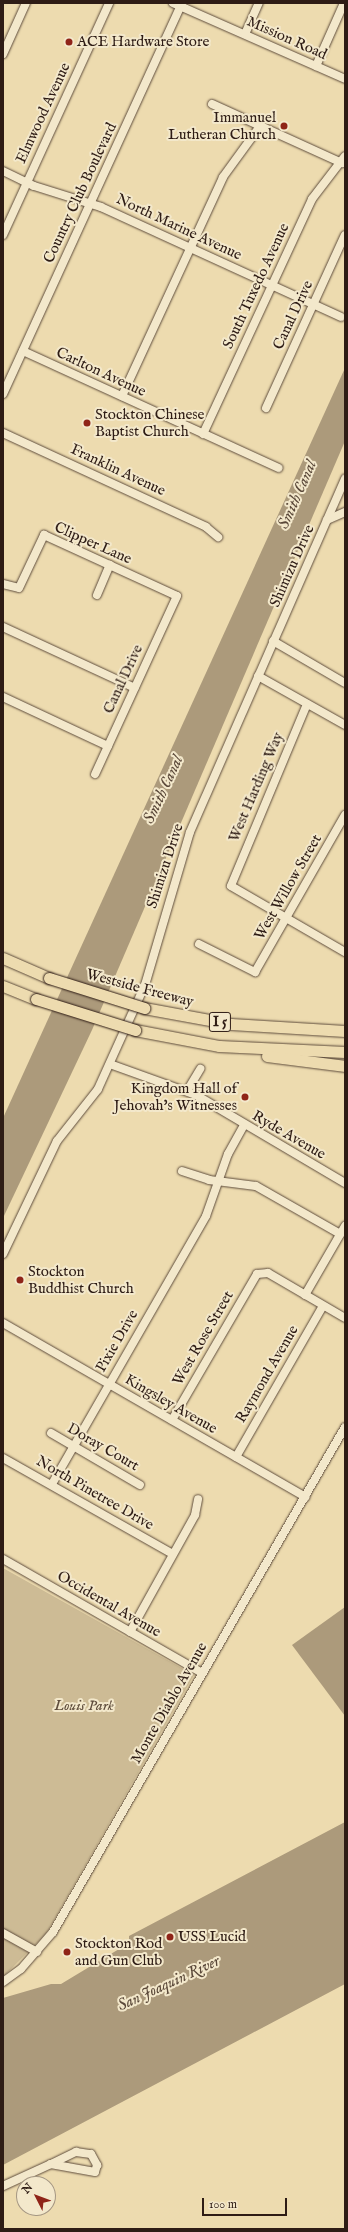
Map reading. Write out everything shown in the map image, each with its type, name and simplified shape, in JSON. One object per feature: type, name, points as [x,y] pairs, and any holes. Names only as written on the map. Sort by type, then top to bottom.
[{"type":"highway","points":[[3,951],[22,966]]},
{"type":"highway","name":"Westside Freeway","points":[[3,958],[49,978],[144,1008],[204,1020],[296,1029],[345,1031]]},
{"type":"highway","name":"I 5","points":[[3,986],[18,993],[135,1030],[219,1046],[345,1052]]},
{"type":"highway","points":[[3,989],[18,993]]},
{"type":"highway","points":[[296,1029],[345,1023]]},
{"type":"highway","points":[[219,1046],[287,1060],[345,1066]]},
{"type":"street","points":[[3,54],[26,3]]},
{"type":"street","name":"Elmwood Avenue","points":[[3,235],[109,3]]},
{"type":"street","points":[[245,34],[259,3]]},
{"type":"street","points":[[316,66],[344,3]]},
{"type":"street","name":"Mission Road","points":[[178,4],[345,80]]},
{"type":"street","name":"Country Club Boulevard","points":[[4,390],[90,203],[178,4]]},
{"type":"street","points":[[212,104],[343,161]]},
{"type":"street","points":[[122,396],[190,247],[224,177],[260,126]]},
{"type":"street","name":"South Tuxedo Avenue","points":[[203,434],[312,199],[343,161]]},
{"type":"street","name":"North Marine Avenue","points":[[3,171],[27,182],[90,203],[190,247],[341,317]]},
{"type":"street","name":"Canal Drive","points":[[266,408],[345,235]]},
{"type":"street","name":"Carlton Avenue","points":[[23,351],[278,468]]},
{"type":"street","name":"Franklin Avenue","points":[[3,433],[206,527],[218,537]]},
{"type":"street","name":"Shimizu Drive","points":[[3,1254],[57,1141],[86,1108],[110,1064],[148,976],[190,832],[345,479]]},
{"type":"street","points":[[327,520],[345,512]]},
{"type":"street","name":"Clipper Lane","points":[[3,584],[19,588],[44,535],[177,596]]},
{"type":"street","points":[[97,595],[110,565]]},
{"type":"street","name":"Canal Drive","points":[[95,774],[177,596]]},
{"type":"street","points":[[3,627],[135,688]]},
{"type":"street","points":[[273,642],[345,683]]},
{"type":"street","points":[[258,676],[345,725]]},
{"type":"street","points":[[3,697],[108,746]]},
{"type":"street","name":"West Harding Way","points":[[286,918],[233,888],[230,882],[307,704]]},
{"type":"street","name":"West Willow Street","points":[[199,944],[255,972],[345,815]]},
{"type":"street","points":[[286,918],[345,952]]},
{"type":"street","name":"Ryde Avenue","points":[[110,1064],[187,1091],[345,1183]]},
{"type":"street","points":[[187,1091],[200,1069]]},
{"type":"street","name":"Pixie Drive","points":[[52,1484],[206,1216],[219,1180],[244,1124]]},
{"type":"street","points":[[182,1171],[219,1180],[256,1186],[340,1234]]},
{"type":"street","points":[[345,1226],[305,1295],[345,1318]]},
{"type":"street","name":"West Rose Street","points":[[172,1420],[254,1278],[262,1272],[305,1295]]},
{"type":"street","name":"Raymond Avenue","points":[[236,1457],[323,1306]]},
{"type":"street","name":"Kingsley Avenue","points":[[3,1323],[305,1497]]},
{"type":"street","name":"Monte Diablo Avenue","points":[[3,1982],[37,1952],[67,1910],[202,1673],[345,1427]]},
{"type":"street","name":"Doray Court","points":[[51,1434],[140,1485]]},
{"type":"street","name":"North Pinetree Drive","points":[[3,1458],[52,1484],[173,1554]]},
{"type":"street","points":[[130,1632],[195,1515],[198,1499]]},
{"type":"street","name":"Occidental Avenue","points":[[3,1559],[202,1673]]},
{"type":"street","points":[[3,1933],[37,1952]]},
{"type":"street","points":[[3,2186],[76,2152],[91,2154],[97,2167],[88,2173],[51,2164]]},
{"type":"green space","name":"Louis Park","points":[[3,1568],[194,1675],[46,1934],[3,1977]]},
{"type":"water","name":"Smith Canal","points":[[345,368],[345,441],[92,1030],[3,1218],[3,1118]]},
{"type":"water","points":[[345,1607],[345,1716],[292,1645]]},
{"type":"water","name":"San Joaquin River","points":[[345,1822],[345,1984],[3,2165],[3,1998],[51,1984],[61,1984],[129,1943],[129,1936]]},
{"type":"place","name":"ACE Hardware Store","points":[[69,42]]},
{"type":"place","name":"Immanuel Lutheran Church","points":[[284,126]]},
{"type":"place","name":"Stockton Chinese Baptist Church","points":[[87,423]]},
{"type":"place","name":"Kingdom Hall of Jehovah's Witnesses","points":[[245,1097]]},
{"type":"place","name":"Stockton Buddhist Church","points":[[20,1280]]},
{"type":"place","name":"USS Lucid","points":[[170,1937]]},
{"type":"place","name":"Stockton Rod and Gun Club","points":[[67,1952]]}]
